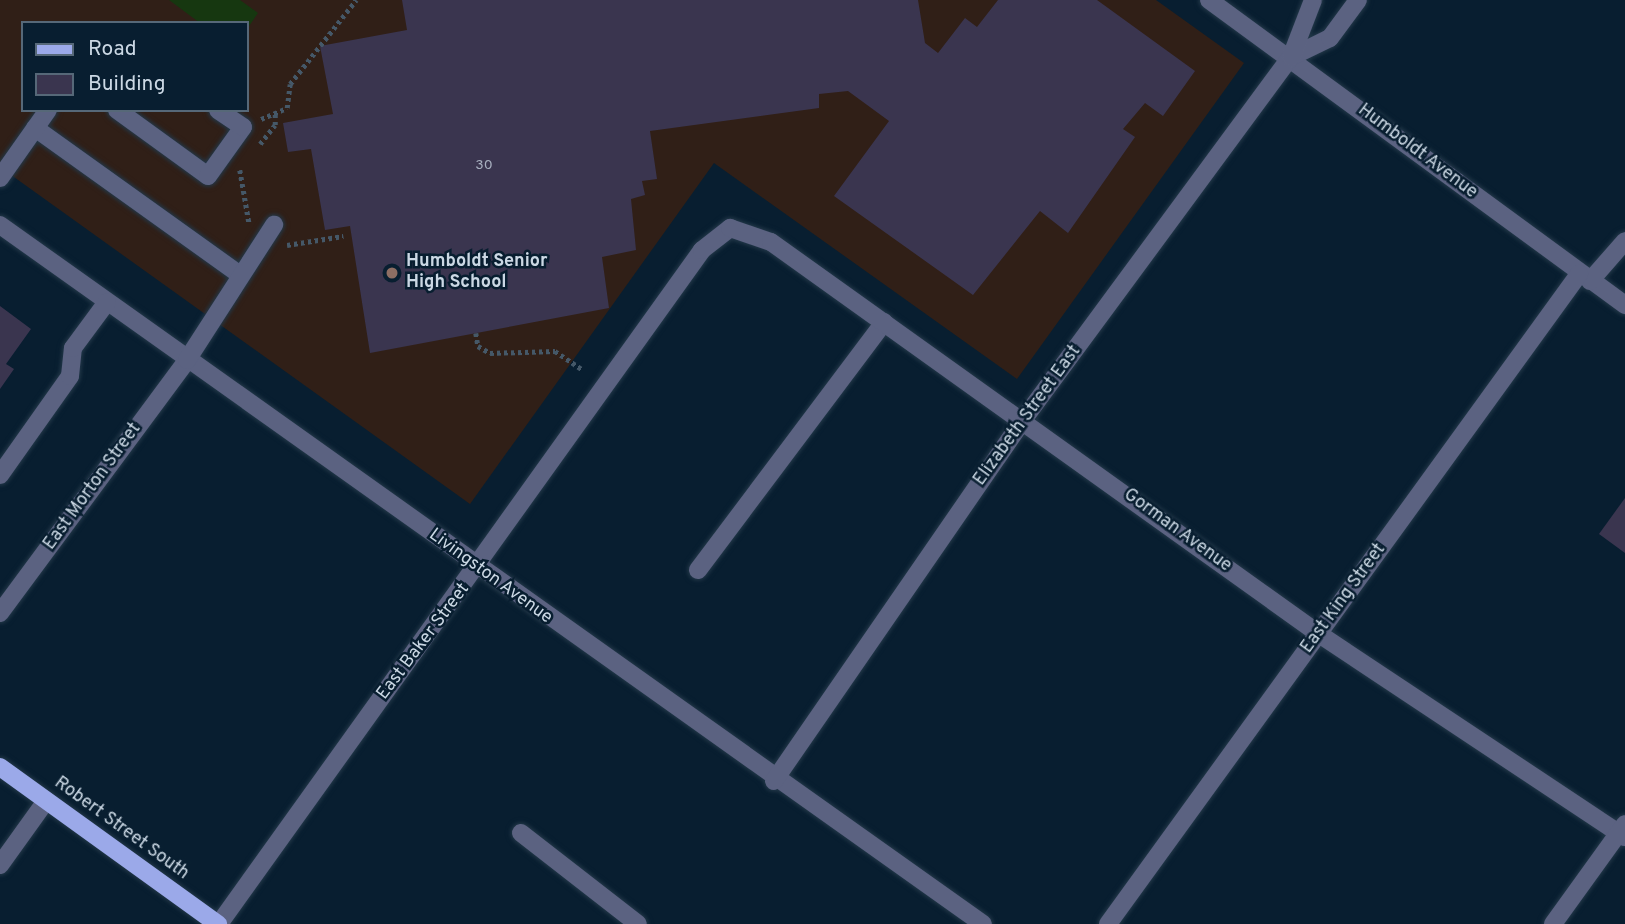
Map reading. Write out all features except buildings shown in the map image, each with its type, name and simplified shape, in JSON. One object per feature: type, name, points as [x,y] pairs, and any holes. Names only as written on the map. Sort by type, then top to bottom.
[{"type":"main road","name":"Robert Street South","points":[[0,767],[218,924]]},
{"type":"street","name":"Humboldt Avenue","points":[[1209,0],[1291,57],[1625,305]]},
{"type":"street","name":"Elizabeth Street East","points":[[774,781],[1023,420],[1291,57],[1313,0]]},
{"type":"street","name":"Elizabeth Street East","points":[[1291,57],[1331,38],[1358,0]]},
{"type":"street","points":[[0,178],[47,112]]},
{"type":"street","points":[[120,112],[208,176],[243,127],[221,112]]},
{"type":"street","points":[[36,128],[240,275]]},
{"type":"street","name":"Livingston Avenue","points":[[0,225],[774,781],[983,924]]},
{"type":"street","name":"East Morton Street","points":[[0,613],[187,360],[274,225]]},
{"type":"street","name":"Gorman Avenue","points":[[730,228],[771,242],[1319,634],[1623,831]]},
{"type":"street","name":"East Baker Street","points":[[218,924],[479,569],[702,250],[730,228]]},
{"type":"street","name":"East King Street","points":[[1108,924],[1319,634],[1585,277],[1625,241]]},
{"type":"street","points":[[0,475],[70,376],[73,348],[107,302]]},
{"type":"street","points":[[698,570],[884,322]]},
{"type":"street","points":[[0,865],[46,801]]},
{"type":"street","points":[[1553,924],[1623,831]]},
{"type":"street","points":[[521,833],[638,924]]},
{"type":"path","points":[[243,127],[288,108],[290,84],[356,0]]},
{"type":"path","points":[[253,154],[275,125],[275,114]]},
{"type":"path","points":[[244,231],[250,222],[238,173],[245,163]]},
{"type":"path","points":[[282,251],[289,243],[343,236]]},
{"type":"path","points":[[476,333],[478,346],[490,354],[555,351],[582,369]]},
{"type":"shaded area","name":"Humboldt Senior High School","points":[[0,0],[1156,0],[1244,63],[1017,379],[714,163],[470,504],[0,167]]},
{"type":"green space","points":[[169,0],[240,0],[258,13],[248,28],[248,21],[197,21]]},
{"type":"place","name":"Humboldt Senior High School","points":[[392,273]]}]
